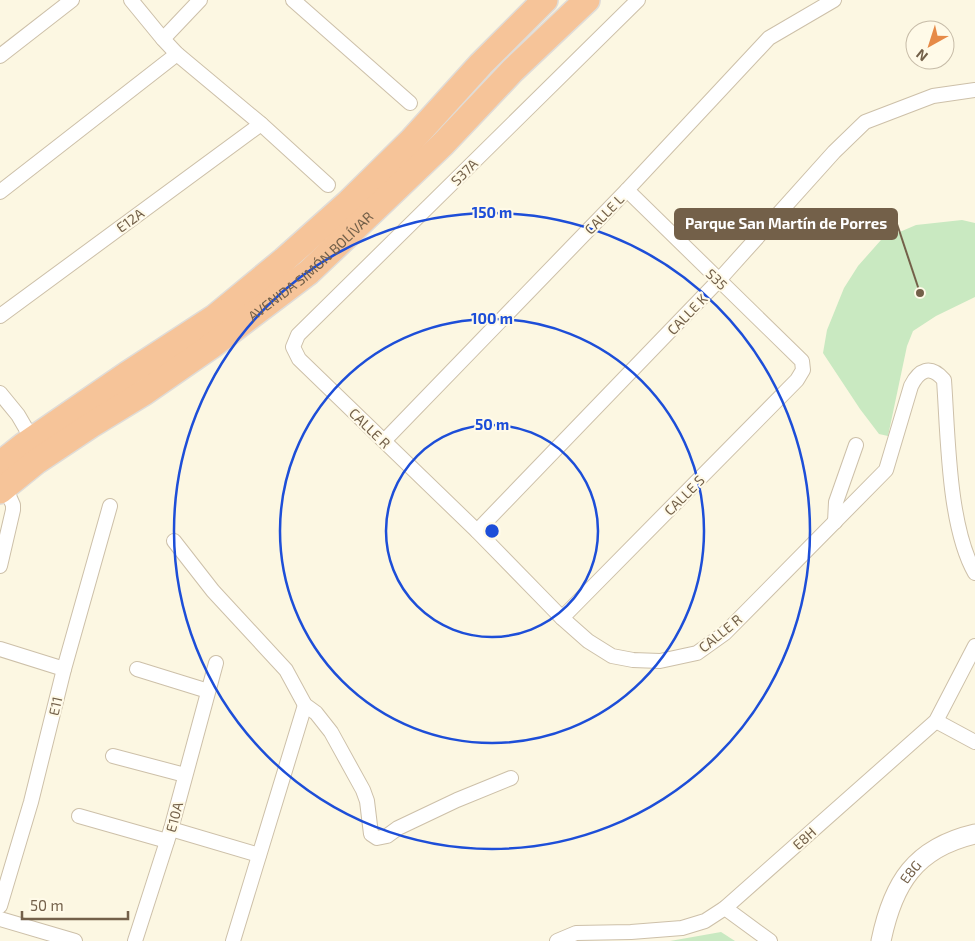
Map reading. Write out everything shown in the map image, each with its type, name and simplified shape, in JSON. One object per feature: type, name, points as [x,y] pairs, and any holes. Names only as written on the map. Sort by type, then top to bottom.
[{"type":"highway","name":"AVENIDA SIMÓN BOLÍVAR","points":[[2,481],[32,440],[126,375],[215,317],[284,260],[349,202],[405,147],[481,64],[546,0]]},
{"type":"highway","name":"AVENIDA SIMÓN BOLÍVAR","points":[[2,481],[37,461],[91,424],[145,392],[210,347],[309,272],[443,144],[513,70],[587,0]]},
{"type":"street","points":[[0,56],[72,0]]},
{"type":"street","points":[[131,0],[177,54],[261,124],[328,186]]},
{"type":"street","points":[[163,39],[200,0]]},
{"type":"street","points":[[293,0],[410,103]]},
{"type":"street","name":"S37A","points":[[293,347],[298,335],[638,0]]},
{"type":"street","name":"CALLE L","points":[[384,441],[626,190],[769,38],[834,0]]},
{"type":"street","points":[[0,192],[177,54]]},
{"type":"street","name":"CALLE K","points":[[477,531],[719,280],[834,152],[865,122],[933,96],[975,90]]},
{"type":"street","name":"E12A","points":[[0,316],[261,124]]},
{"type":"street","name":"S35","points":[[626,190],[802,361],[803,370]]},
{"type":"street","name":"CALLE R","points":[[293,347],[299,359],[477,531],[562,618],[588,640],[612,656],[632,660],[660,661],[697,652],[725,633],[886,470],[911,386],[916,376],[923,371],[930,370],[939,374],[944,380],[952,480],[958,518],[967,560],[975,573]]},
{"type":"street","name":"CALLE S","points":[[562,618],[798,380],[803,370]]},
{"type":"street","points":[[0,393],[18,415],[32,440]]},
{"type":"street","points":[[835,522],[836,502],[856,445]]},
{"type":"street","points":[[0,566],[14,510],[2,481]]},
{"type":"street","name":"E11","points":[[0,906],[31,802],[64,669],[110,506]]},
{"type":"street","points":[[174,541],[214,591],[286,670],[305,705],[316,713],[331,732],[364,790],[371,834],[377,838],[386,836],[398,828],[458,800],[511,778]]},
{"type":"street","name":"E8H","points":[[575,937],[682,928],[705,921],[725,908],[936,721],[975,646]]},
{"type":"street","points":[[0,650],[64,669]]},
{"type":"street","name":"E10A","points":[[135,941],[169,835],[216,664]]},
{"type":"street","points":[[137,670],[208,691]]},
{"type":"street","points":[[233,941],[305,705]]},
{"type":"street","points":[[936,721],[975,742]]},
{"type":"street","points":[[113,756],[185,775]]},
{"type":"street","points":[[79,816],[259,855]]},
{"type":"street","name":"E8G","points":[[881,941],[892,903],[907,873],[924,856],[944,844],[975,834]]},
{"type":"street","points":[[725,908],[770,941]]},
{"type":"street","points":[[0,920],[76,941]]},
{"type":"street","points":[[557,941],[575,937]]},
{"type":"green space","points":[[962,220],[975,223],[975,297],[936,316],[913,331],[907,346],[888,436],[879,434],[823,353],[827,330],[844,288],[858,266],[881,240],[916,225]]},
{"type":"green space","points":[[721,932],[735,941],[670,941]]},
{"type":"place","name":"Parque San Martín de Porres","points":[[920,293]]}]
